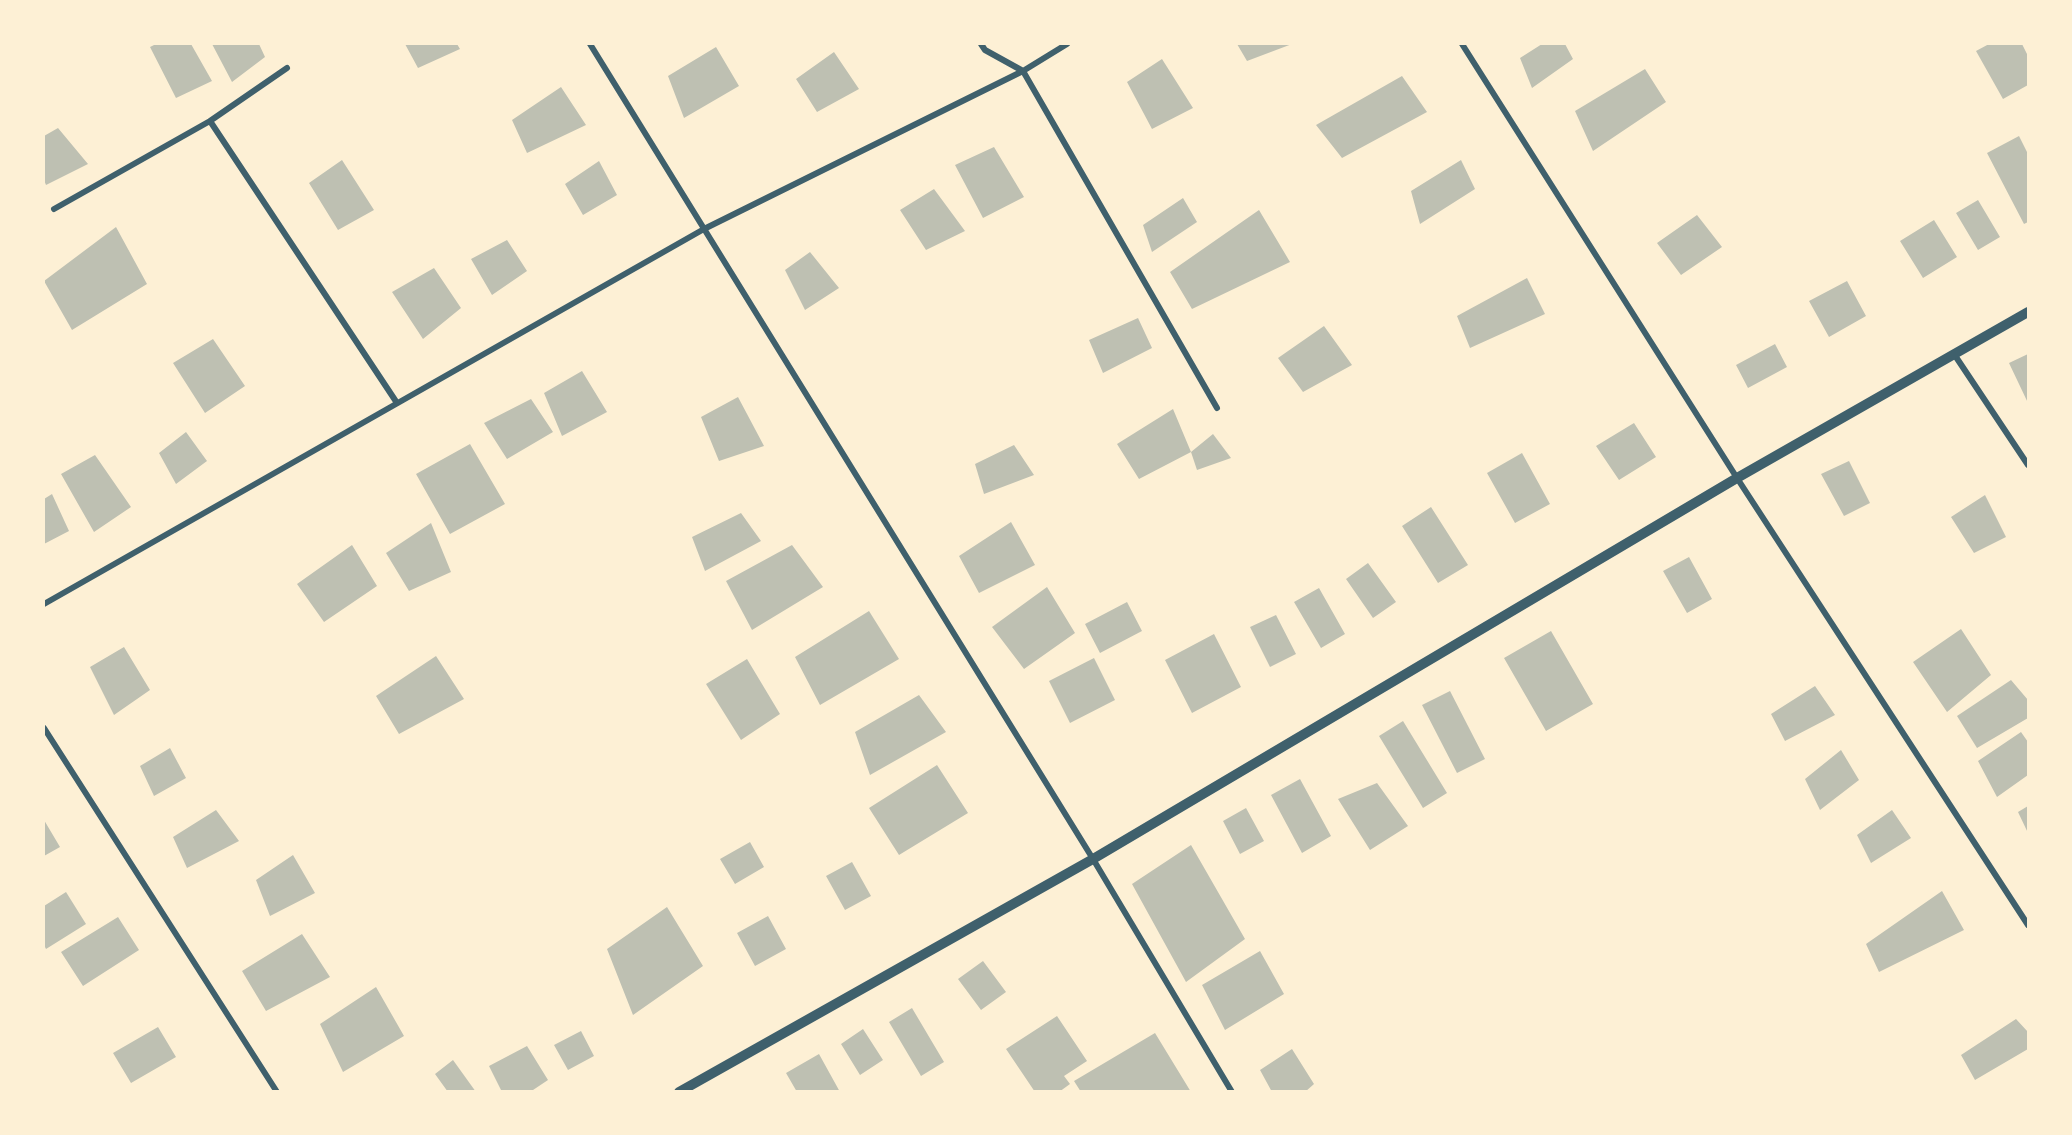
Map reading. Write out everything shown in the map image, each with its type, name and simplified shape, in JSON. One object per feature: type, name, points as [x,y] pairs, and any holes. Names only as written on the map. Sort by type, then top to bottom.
[{"type":"street","points":[[590,44],[1093,859],[1232,1092]]},
{"type":"street","points":[[981,44],[986,50],[1023,71],[1217,408]]},
{"type":"street","points":[[44,604],[704,229],[1023,71],[1067,44]]},
{"type":"street","points":[[1462,44],[1737,478],[2028,925]]},
{"type":"street","points":[[54,209],[210,121],[287,68]]},
{"type":"street","points":[[210,121],[398,403]]},
{"type":"street","points":[[679,1092],[1093,859],[1737,478],[2028,312]]},
{"type":"street","points":[[1954,354],[2028,465]]},
{"type":"street","points":[[44,728],[277,1092]]},
{"type":"building","points":[[156,44],[191,44],[212,81],[176,98],[150,47]]},
{"type":"building","points":[[212,44],[259,44],[265,57],[232,82]]},
{"type":"building","points":[[405,44],[457,44],[460,49],[418,68]]},
{"type":"building","points":[[1237,44],[1292,44],[1247,61]]},
{"type":"building","points":[[1542,44],[1565,44],[1573,59],[1532,88],[1520,58]]},
{"type":"building","points":[[1989,44],[2022,44],[2028,56],[2028,85],[2003,99],[1976,51]]},
{"type":"building","points":[[716,47],[739,86],[684,118],[668,76]]},
{"type":"building","points":[[834,52],[859,89],[817,112],[796,79]]},
{"type":"building","points":[[1162,59],[1193,108],[1152,129],[1127,82]]},
{"type":"building","points":[[1645,69],[1666,102],[1593,151],[1575,111]]},
{"type":"building","points":[[1402,76],[1427,112],[1342,158],[1316,125]]},
{"type":"building","points":[[561,87],[586,125],[527,153],[512,120]]},
{"type":"building","points":[[58,128],[88,164],[46,185],[44,136]]},
{"type":"building","points":[[2019,136],[2028,154],[2028,222],[2024,224],[1987,153]]},
{"type":"building","points":[[994,147],[1024,197],[983,218],[955,165]]},
{"type":"building","points":[[342,160],[374,210],[338,230],[309,183]]},
{"type":"building","points":[[1461,160],[1475,189],[1420,224],[1411,191]]},
{"type":"building","points":[[599,161],[617,195],[583,215],[565,184]]},
{"type":"building","points":[[934,189],[965,231],[926,250],[900,210]]},
{"type":"building","points":[[1183,198],[1197,222],[1152,252],[1143,225]]},
{"type":"building","points":[[1978,200],[2000,237],[1978,250],[1956,213]]},
{"type":"building","points":[[1259,210],[1290,262],[1192,309],[1170,272]]},
{"type":"building","points":[[1697,215],[1722,247],[1681,275],[1657,243]]},
{"type":"building","points":[[1934,220],[1957,257],[1923,278],[1900,241]]},
{"type":"building","points":[[116,227],[147,284],[72,330],[44,281]]},
{"type":"building","points":[[507,240],[527,271],[492,295],[471,259]]},
{"type":"building","points":[[810,252],[839,288],[805,310],[785,270]]},
{"type":"building","points":[[434,268],[461,308],[423,339],[392,292]]},
{"type":"building","points":[[1527,278],[1545,314],[1470,348],[1457,316]]},
{"type":"building","points":[[1847,281],[1866,316],[1829,337],[1809,301]]},
{"type":"building","points":[[1138,318],[1152,348],[1103,373],[1089,340]]},
{"type":"building","points":[[1324,326],[1352,365],[1303,392],[1278,358]]},
{"type":"building","points":[[213,339],[245,386],[205,413],[173,363]]},
{"type":"building","points":[[1775,344],[1787,367],[1748,388],[1736,365]]},
{"type":"building","points":[[2028,354],[2028,403],[2009,363]]},
{"type":"building","points":[[582,371],[607,412],[562,436],[544,393]]},
{"type":"building","points":[[738,397],[764,446],[719,461],[701,417]]},
{"type":"building","points":[[531,399],[553,432],[507,459],[484,423]]},
{"type":"building","points":[[1173,409],[1191,452],[1139,479],[1117,444]]},
{"type":"building","points":[[1634,423],[1656,457],[1619,480],[1596,446]]},
{"type":"building","points":[[186,432],[207,461],[176,484],[159,453]]},
{"type":"building","points":[[1213,434],[1231,458],[1197,470],[1191,452]]},
{"type":"building","points":[[470,444],[505,504],[450,534],[416,474]]},
{"type":"building","points":[[1014,445],[1034,475],[984,494],[975,464]]},
{"type":"building","points":[[1522,453],[1550,504],[1515,523],[1487,473]]},
{"type":"building","points":[[95,455],[131,507],[94,532],[61,474]]},
{"type":"building","points":[[1849,461],[1870,503],[1844,516],[1821,474]]},
{"type":"building","points":[[52,494],[69,531],[44,544],[44,499]]},
{"type":"building","points":[[1985,495],[2006,537],[1974,553],[1951,517]]},
{"type":"building","points":[[1431,507],[1468,565],[1438,583],[1402,526]]},
{"type":"building","points":[[741,513],[761,541],[705,571],[692,537]]},
{"type":"building","points":[[1011,522],[1035,565],[979,593],[959,556]]},
{"type":"building","points":[[431,523],[451,572],[409,591],[386,553]]},
{"type":"building","points":[[352,545],[377,586],[324,622],[297,584]]},
{"type":"building","points":[[792,545],[823,587],[752,630],[726,581]]},
{"type":"building","points":[[1689,557],[1712,599],[1687,613],[1663,571]]},
{"type":"building","points":[[1368,563],[1396,602],[1373,618],[1346,579]]},
{"type":"building","points":[[1047,587],[1075,633],[1024,669],[992,627]]},
{"type":"building","points":[[1319,588],[1345,634],[1321,648],[1294,602]]},
{"type":"building","points":[[1127,602],[1142,631],[1100,653],[1085,624]]},
{"type":"building","points":[[869,611],[899,659],[820,705],[795,657]]},
{"type":"building","points":[[1276,615],[1296,654],[1270,667],[1250,627]]},
{"type":"building","points":[[1961,629],[1991,675],[1947,712],[1913,662]]},
{"type":"building","points":[[1551,631],[1593,704],[1546,731],[1504,658]]},
{"type":"building","points":[[1214,634],[1241,687],[1192,713],[1165,660]]},
{"type":"building","points":[[124,647],[150,690],[114,715],[90,667]]},
{"type":"building","points":[[436,656],[464,699],[399,734],[376,696]]},
{"type":"building","points":[[1094,658],[1115,700],[1070,723],[1049,681]]},
{"type":"building","points":[[747,659],[780,714],[741,740],[706,684]]},
{"type":"building","points":[[2011,680],[2028,700],[2028,718],[1977,748],[1957,716]]},
{"type":"building","points":[[1815,686],[1835,715],[1785,741],[1771,714]]},
{"type":"building","points":[[1450,691],[1485,759],[1457,773],[1422,705]]},
{"type":"building","points":[[919,695],[946,732],[870,775],[855,732]]},
{"type":"building","points":[[1403,721],[1447,793],[1423,808],[1379,736]]},
{"type":"building","points":[[2021,732],[2028,742],[2028,775],[1997,797],[1978,761]]},
{"type":"building","points":[[170,748],[186,778],[154,796],[140,766]]},
{"type":"building","points":[[1841,750],[1859,780],[1820,810],[1805,779]]},
{"type":"building","points":[[937,765],[968,813],[899,855],[869,808]]},
{"type":"building","points":[[1300,779],[1331,836],[1302,853],[1271,795]]},
{"type":"building","points":[[1377,783],[1408,826],[1370,850],[1338,799]]},
{"type":"building","points":[[2028,806],[2028,833],[2018,812]]},
{"type":"building","points":[[1246,808],[1264,841],[1240,854],[1223,821]]},
{"type":"building","points":[[216,810],[239,841],[187,868],[173,837]]},
{"type":"building","points":[[1892,810],[1911,838],[1871,863],[1857,835]]},
{"type":"building","points":[[44,820],[60,847],[44,856]]},
{"type":"building","points":[[750,842],[764,867],[735,884],[720,859]]},
{"type":"building","points":[[1191,845],[1245,939],[1186,982],[1132,884]]},
{"type":"building","points":[[293,855],[315,893],[270,916],[256,880]]},
{"type":"building","points":[[852,862],[871,896],[845,910],[826,876]]},
{"type":"building","points":[[1942,891],[1964,930],[1879,972],[1866,944]]},
{"type":"building","points":[[66,892],[86,924],[46,949],[44,945],[44,906]]},
{"type":"building","points":[[667,907],[703,966],[633,1015],[607,949]]},
{"type":"building","points":[[768,916],[786,949],[755,966],[737,933]]},
{"type":"building","points":[[118,917],[139,950],[83,986],[61,952]]},
{"type":"building","points":[[302,934],[330,977],[266,1011],[242,971]]},
{"type":"building","points":[[1260,951],[1284,994],[1225,1030],[1202,985]]},
{"type":"building","points":[[983,961],[1006,992],[981,1010],[958,979]]},
{"type":"building","points":[[376,987],[404,1036],[343,1072],[320,1024]]},
{"type":"building","points":[[912,1008],[944,1062],[921,1076],[889,1022]]},
{"type":"building","points":[[1057,1016],[1087,1061],[1064,1076],[1070,1084],[1059,1092],[1035,1092],[1006,1049]]},
{"type":"building","points":[[2016,1019],[2028,1032],[2028,1049],[1975,1080],[1961,1055]]},
{"type":"building","points":[[158,1027],[176,1057],[131,1083],[113,1053]]},
{"type":"building","points":[[863,1029],[883,1060],[860,1075],[841,1044]]},
{"type":"building","points":[[581,1031],[594,1056],[568,1070],[554,1045]]},
{"type":"building","points":[[1155,1033],[1191,1092],[1081,1092],[1074,1081]]},
{"type":"building","points":[[527,1046],[548,1080],[530,1092],[502,1092],[489,1066]]},
{"type":"building","points":[[1292,1049],[1314,1084],[1305,1092],[1272,1092],[1260,1070]]},
{"type":"building","points":[[819,1054],[840,1092],[797,1092],[786,1073]]},
{"type":"building","points":[[453,1060],[476,1092],[448,1092],[435,1074]]}]
